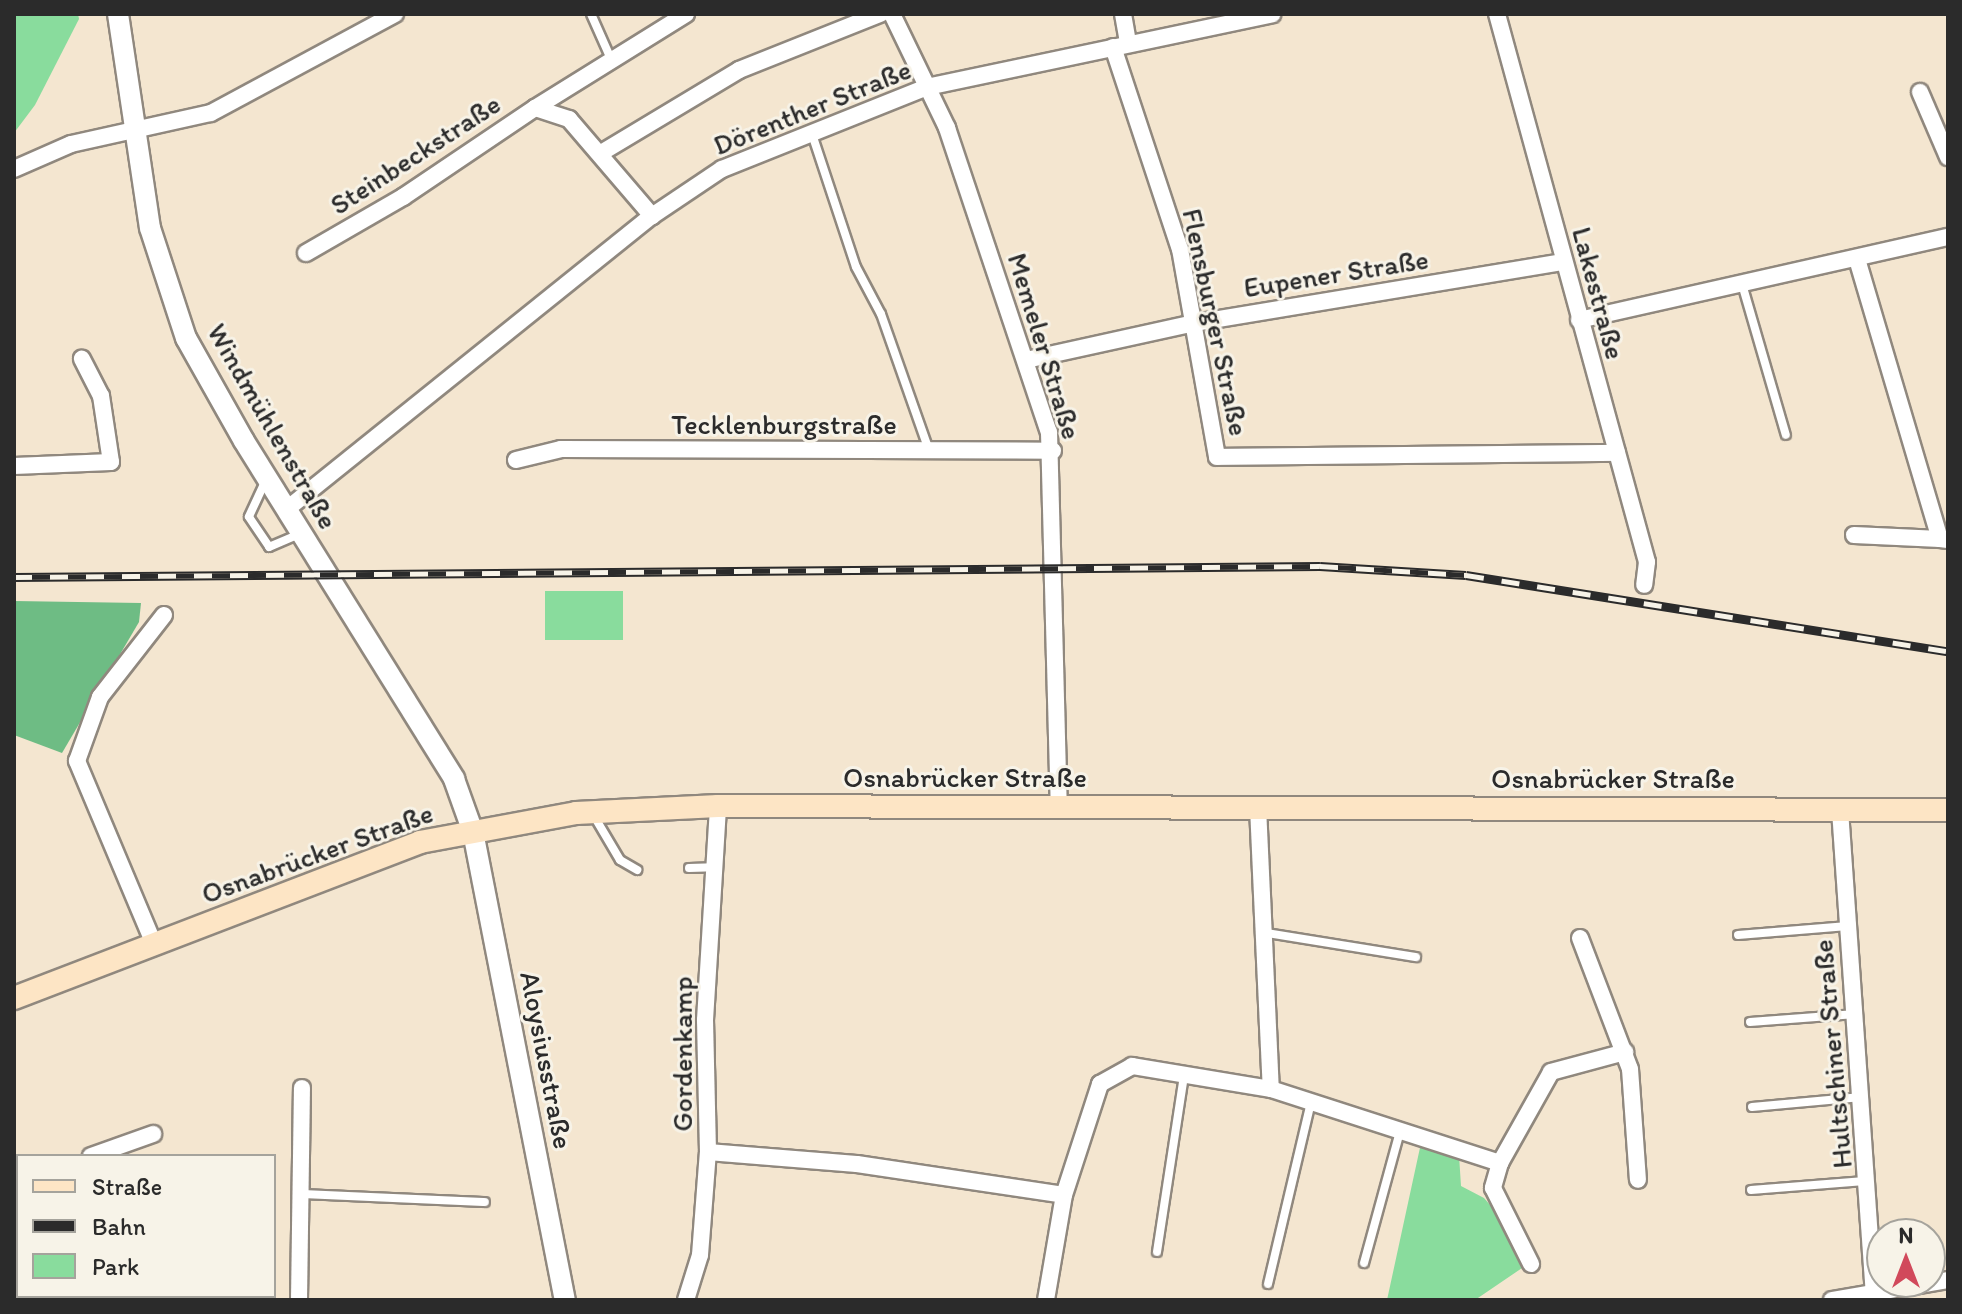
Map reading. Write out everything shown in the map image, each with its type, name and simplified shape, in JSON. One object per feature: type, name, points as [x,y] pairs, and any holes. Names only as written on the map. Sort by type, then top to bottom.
[{"type":"main road","name":"Osnabrücker Straße","points":[[14,998],[420,842],[592,812],[718,806],[1948,810]]},
{"type":"street","name":"Windmühlenstraße","points":[[118,14],[132,131],[150,228],[186,338],[267,478],[454,779],[473,832]]},
{"type":"street","points":[[14,169],[71,144],[211,113],[395,14]]},
{"type":"street","points":[[535,108],[668,19],[686,14]]},
{"type":"street","points":[[601,153],[739,70],[880,14]]},
{"type":"street","name":"Memeler Straße","points":[[892,14],[947,128],[1026,360],[1053,451],[1059,808]]},
{"type":"street","name":"Flensburger Straße","points":[[1123,14],[1120,45],[1180,249],[1217,457],[1617,453]]},
{"type":"street","name":"Dörenther Straße","points":[[287,509],[652,216],[722,169],[927,87],[1272,14]]},
{"type":"street","name":"Lakestraße","points":[[1497,14],[1647,562],[1644,585]]},
{"type":"street","points":[[1920,92],[1948,157]]},
{"type":"street","name":"Steinbeckstraße","points":[[306,253],[403,197],[535,108],[569,119],[652,216]]},
{"type":"street","points":[[1579,320],[1948,237]]},
{"type":"street","points":[[1854,535],[1944,540],[1857,259]]},
{"type":"street","name":"Eupener Straße","points":[[1026,360],[1194,323],[1563,262]]},
{"type":"street","points":[[14,466],[111,462],[101,396],[82,359]]},
{"type":"street","name":"Tecklenburgstraße","points":[[516,460],[561,449],[1053,451]]},
{"type":"street","points":[[154,944],[77,761],[100,697],[164,615]]},
{"type":"street","name":"Gordenkamp","points":[[686,1300],[700,1255],[708,1152],[705,1020],[718,806]]},
{"type":"street","points":[[1258,807],[1267,933],[1271,1089]]},
{"type":"street","name":"Hultschiner Straße","points":[[1840,810],[1870,1218]]},
{"type":"street","name":"Aloysiusstraße","points":[[473,832],[565,1300]]},
{"type":"street","points":[[1580,938],[1625,1052],[1638,1180]]},
{"type":"street","points":[[1531,1264],[1493,1188],[1500,1163],[1551,1072],[1625,1052]]},
{"type":"street","points":[[1046,1300],[1064,1195],[1100,1084],[1132,1066],[1271,1089],[1500,1163]]},
{"type":"street","points":[[299,1300],[302,1088]]},
{"type":"street","points":[[97,1154],[153,1134]]},
{"type":"street","points":[[708,1152],[857,1164],[1064,1195]]},
{"type":"street","points":[[1832,1300],[1866,1294]]},
{"type":"lane","points":[[591,14],[611,59]]},
{"type":"lane","points":[[811,131],[856,267],[881,314],[929,451]]},
{"type":"lane","points":[[1742,284],[1786,435]]},
{"type":"lane","points":[[267,478],[249,517],[269,547],[302,533]]},
{"type":"lane","points":[[592,812],[620,860],[637,870]]},
{"type":"lane","points":[[689,868],[713,867]]},
{"type":"lane","points":[[1738,935],[1848,926]]},
{"type":"lane","points":[[1267,933],[1416,957]]},
{"type":"lane","points":[[1750,1022],[1856,1014]]},
{"type":"lane","points":[[1157,1252],[1184,1075]]},
{"type":"lane","points":[[1752,1107],[1862,1097]]},
{"type":"lane","points":[[1268,1284],[1311,1102]]},
{"type":"lane","points":[[1364,1263],[1400,1131]]},
{"type":"lane","points":[[1751,1190],[1868,1181]]},
{"type":"lane","points":[[300,1194],[485,1202]]},
{"type":"green space","points":[[14,14],[78,14],[79,19],[35,105],[14,133]]},
{"type":"green space","points":[[545,591],[623,591],[623,640],[545,640]]},
{"type":"green space","points":[[14,601],[141,603],[139,622],[62,753],[14,735]]},
{"type":"green space","points":[[1421,1143],[1459,1155],[1461,1186],[1484,1198],[1506,1223],[1525,1266],[1475,1300],[1387,1300]]},
{"type":"railway","points":[[14,577],[1320,566],[1466,575],[1948,651]]}]
